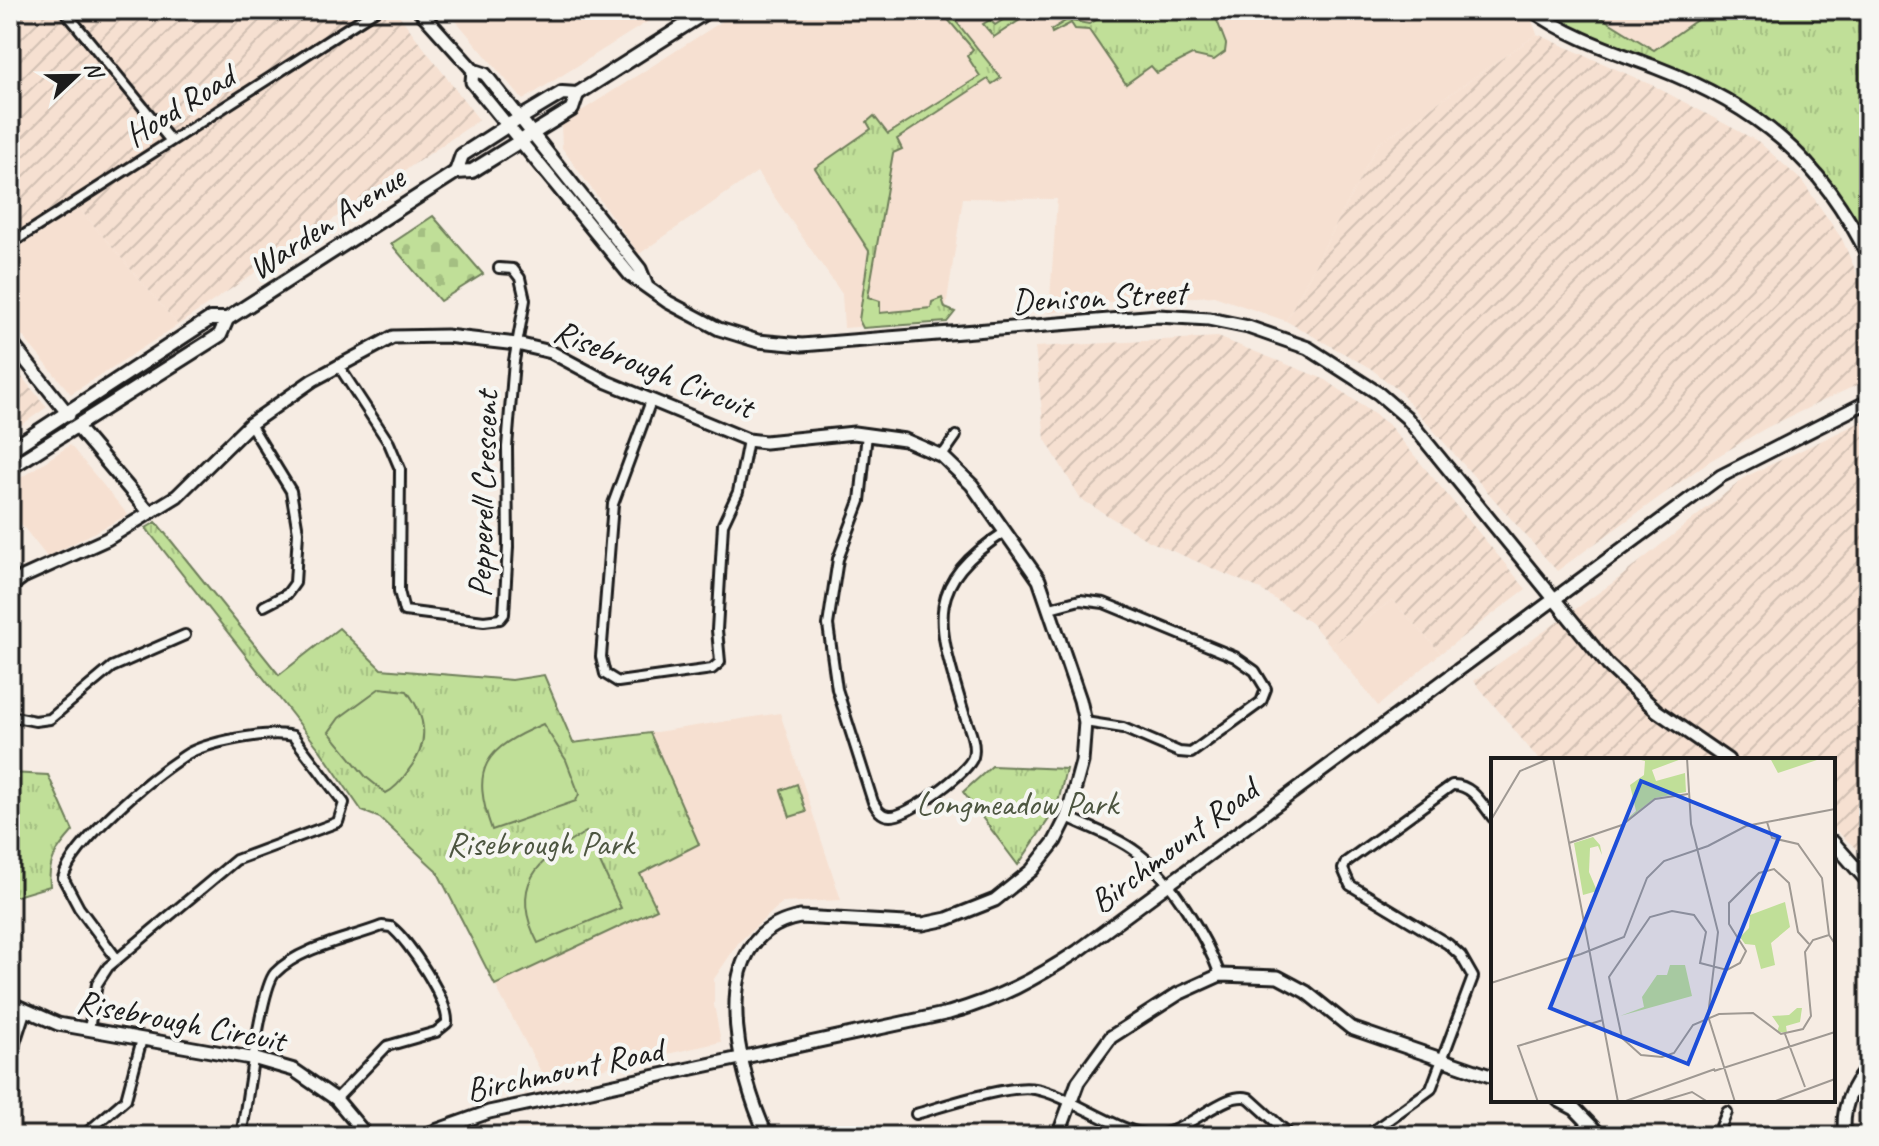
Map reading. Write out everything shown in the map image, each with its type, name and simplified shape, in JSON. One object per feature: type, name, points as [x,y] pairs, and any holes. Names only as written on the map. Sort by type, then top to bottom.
[{"type":"main road","name":"Warden Avenue","points":[[456,172],[462,155],[507,126],[562,93],[577,94],[709,10]]},
{"type":"main road","name":"Warden Avenue","points":[[10,450],[69,415],[210,319],[227,319],[456,172],[472,171],[519,143],[572,109],[577,94]]},
{"type":"main road","name":"Warden Avenue","points":[[10,468],[220,335],[227,319]]},
{"type":"street","points":[[64,10],[170,140]]},
{"type":"street","name":"Hood Road","points":[[10,244],[376,10]]},
{"type":"street","name":"Denison Street","points":[[419,10],[473,70],[485,74],[640,269],[646,284]]},
{"type":"street","points":[[1532,10],[1577,37],[1726,97],[1764,123],[1817,174],[1852,223],[1869,258]]},
{"type":"street","name":"Denison Street","points":[[473,70],[472,82],[630,275],[668,302],[719,329],[781,344],[1158,316],[1209,319],[1280,337],[1334,363],[1406,417],[1608,665],[1657,711],[1725,758]]},
{"type":"street","points":[[499,268],[513,269],[524,287],[517,344]]},
{"type":"street","name":"Risebrough Circuit","points":[[10,587],[23,577],[107,539],[187,488],[250,424],[338,365],[393,337],[446,336],[517,344],[565,357],[607,382],[748,440],[867,434],[905,440],[942,456],[972,485],[1039,580],[1085,722],[1083,759],[1067,817],[1055,841],[1032,870],[1004,893],[947,919],[901,925],[800,917],[786,920],[763,935],[741,965],[734,999],[744,1059],[767,1136]]},
{"type":"street","points":[[10,341],[149,512]]},
{"type":"street","name":"Pepperell Crescent","points":[[338,365],[389,443],[400,469],[400,605],[410,614],[491,621],[500,619],[504,614],[508,547],[507,447],[517,344]]},
{"type":"street","points":[[651,401],[613,504],[611,571],[601,657],[605,674],[618,682],[712,669],[720,662],[717,630],[723,524],[738,492],[748,440]]},
{"type":"street","name":"Birchmount Road","points":[[421,1136],[489,1112],[744,1059],[997,999],[1078,951],[1721,476],[1869,401]]},
{"type":"street","points":[[250,424],[291,491],[298,532],[295,583],[287,594],[264,606]]},
{"type":"street","points":[[867,434],[860,501],[838,559],[828,625],[837,689],[873,802],[885,815],[893,817],[912,808],[963,772],[973,756],[971,733],[947,652],[941,613],[950,584],[962,565],[978,549],[1005,532]]},
{"type":"street","points":[[942,456],[956,436]]},
{"type":"street","points":[[1050,608],[1080,600],[1104,603],[1235,657],[1255,671],[1266,689],[1261,702],[1191,753],[1179,752],[1123,728],[1085,722]]},
{"type":"street","points":[[10,716],[35,721],[50,719],[112,667],[185,635]]},
{"type":"street","points":[[89,1029],[97,984],[117,959],[236,860],[338,822],[344,803],[293,736],[270,734],[185,755],[91,832],[66,867],[63,878],[79,908],[117,959]]},
{"type":"street","points":[[1366,1136],[1431,1089],[1444,1060],[1472,971],[1448,944],[1350,885],[1343,869],[1346,862],[1452,785],[1461,785],[1472,792],[1491,816]]},
{"type":"street","points":[[1067,817],[1133,849],[1166,884],[1207,944],[1220,975]]},
{"type":"street","points":[[1835,844],[1869,883]]},
{"type":"street","points":[[241,1136],[256,1059],[262,1003],[273,975],[292,960],[316,950],[382,926],[391,927],[432,984],[447,1011],[447,1023],[436,1032],[387,1046],[336,1099]]},
{"type":"street","points":[[1058,1136],[1068,1103],[1111,1037],[1190,987],[1220,975],[1278,977],[1306,992],[1351,1028],[1491,1076]]},
{"type":"street","name":"Risebrough Circuit","points":[[10,1003],[25,1012],[89,1029],[256,1059],[294,1070],[336,1099],[367,1136]]},
{"type":"street","points":[[10,1058],[25,1012]]},
{"type":"street","points":[[83,1136],[126,1099],[142,1039]]},
{"type":"street","points":[[1845,1136],[1844,1115],[1850,1095],[1869,1068]]},
{"type":"street","points":[[916,1114],[996,1093],[1034,1088],[1154,1135],[1185,1127],[1228,1098],[1241,1095],[1249,1098],[1291,1136]]},
{"type":"street","points":[[1562,1102],[1575,1109],[1601,1136]]},
{"type":"street","points":[[1717,1136],[1727,1112]]},
{"type":"shaded area","points":[[10,10],[395,10],[479,120],[178,325],[79,208],[10,254]]},
{"type":"shaded area","points":[[447,10],[666,10],[523,100]]},
{"type":"shaded area","points":[[740,10],[1528,10],[1537,34],[1378,144],[1286,321],[1214,296],[1118,301],[1049,313],[1057,199],[963,198],[944,320],[844,328],[842,294],[757,172],[639,254],[562,148],[561,124]]},
{"type":"shaded area","points":[[1589,10],[1711,10],[1654,51]]},
{"type":"shaded area","points":[[1537,34],[1654,86],[1759,142],[1802,181],[1842,239],[1869,302],[1869,379],[1766,428],[1708,462],[1557,571],[1398,390],[1370,368],[1286,321],[1378,144]]},
{"type":"shaded area","points":[[79,208],[178,325],[71,394],[10,321],[10,254]]},
{"type":"shaded area","points":[[1218,337],[1326,380],[1388,424],[1526,589],[1441,653],[1392,600],[1331,646],[1311,623],[1258,588],[1147,540],[1081,499],[1045,439],[1035,347]]},
{"type":"shaded area","points":[[10,363],[47,407],[10,433]]},
{"type":"shaded area","points":[[1869,418],[1869,860],[1835,830],[1835,758],[1537,758],[1474,681],[1618,579],[1747,476]]},
{"type":"shaded area","points":[[70,445],[128,515],[47,557],[10,510],[10,485]]},
{"type":"shaded area","points":[[1392,600],[1441,653],[1378,706],[1331,646]]},
{"type":"shaded area","points":[[780,713],[841,900],[782,903],[739,942],[714,979],[714,1005],[721,1042],[546,1081],[495,985],[656,909],[640,874],[698,844],[650,733]]},
{"type":"green space","points":[[940,10],[947,10],[1001,78],[992,84],[988,79],[897,139],[902,149],[893,153],[868,297],[880,301],[880,313],[931,308],[932,302],[942,298],[945,308],[955,312],[947,322],[863,328],[859,320],[869,251],[815,168],[871,129],[867,122],[874,116],[888,134],[980,76],[967,56],[973,49]]},
{"type":"green space","points":[[1018,10],[1035,10],[994,37],[983,24],[990,20],[995,25]]},
{"type":"green space","points":[[1114,10],[1213,10],[1226,44],[1225,52],[1214,60],[1192,55],[1157,73],[1151,66],[1126,84],[1089,30],[1075,29],[1071,23],[1052,33],[1051,30],[1067,20],[1089,24]]},
{"type":"green space","points":[[1542,10],[1589,10],[1654,50],[1711,10],[1869,10],[1869,245],[1841,197],[1810,158],[1777,127],[1701,82],[1564,24]]},
{"type":"green space","points":[[433,216],[483,274],[440,301],[391,244]]},
{"type":"green space","name":"Risebrough Park","points":[[156,522],[279,675],[339,628],[381,669],[512,680],[544,675],[573,743],[650,733],[699,844],[640,874],[657,909],[495,985],[437,871],[380,818],[362,811],[320,750],[146,528]]},
{"type":"green space","points":[[380,688],[407,691],[419,711],[423,731],[423,741],[415,761],[398,784],[386,793],[366,777],[329,732],[339,718]]},
{"type":"green space","points":[[543,724],[566,760],[579,794],[576,801],[492,830],[482,791],[487,763],[507,742]]},
{"type":"green space","name":"Longmeadow Park","points":[[992,766],[1066,769],[1057,807],[1018,865],[963,792]]},
{"type":"green space","points":[[10,773],[48,775],[73,831],[54,856],[50,886],[10,898]]},
{"type":"green space","points":[[797,784],[806,812],[790,817],[781,790]]},
{"type":"green space","points":[[586,832],[621,908],[538,943],[529,923],[526,905],[532,876],[554,853]]}]
